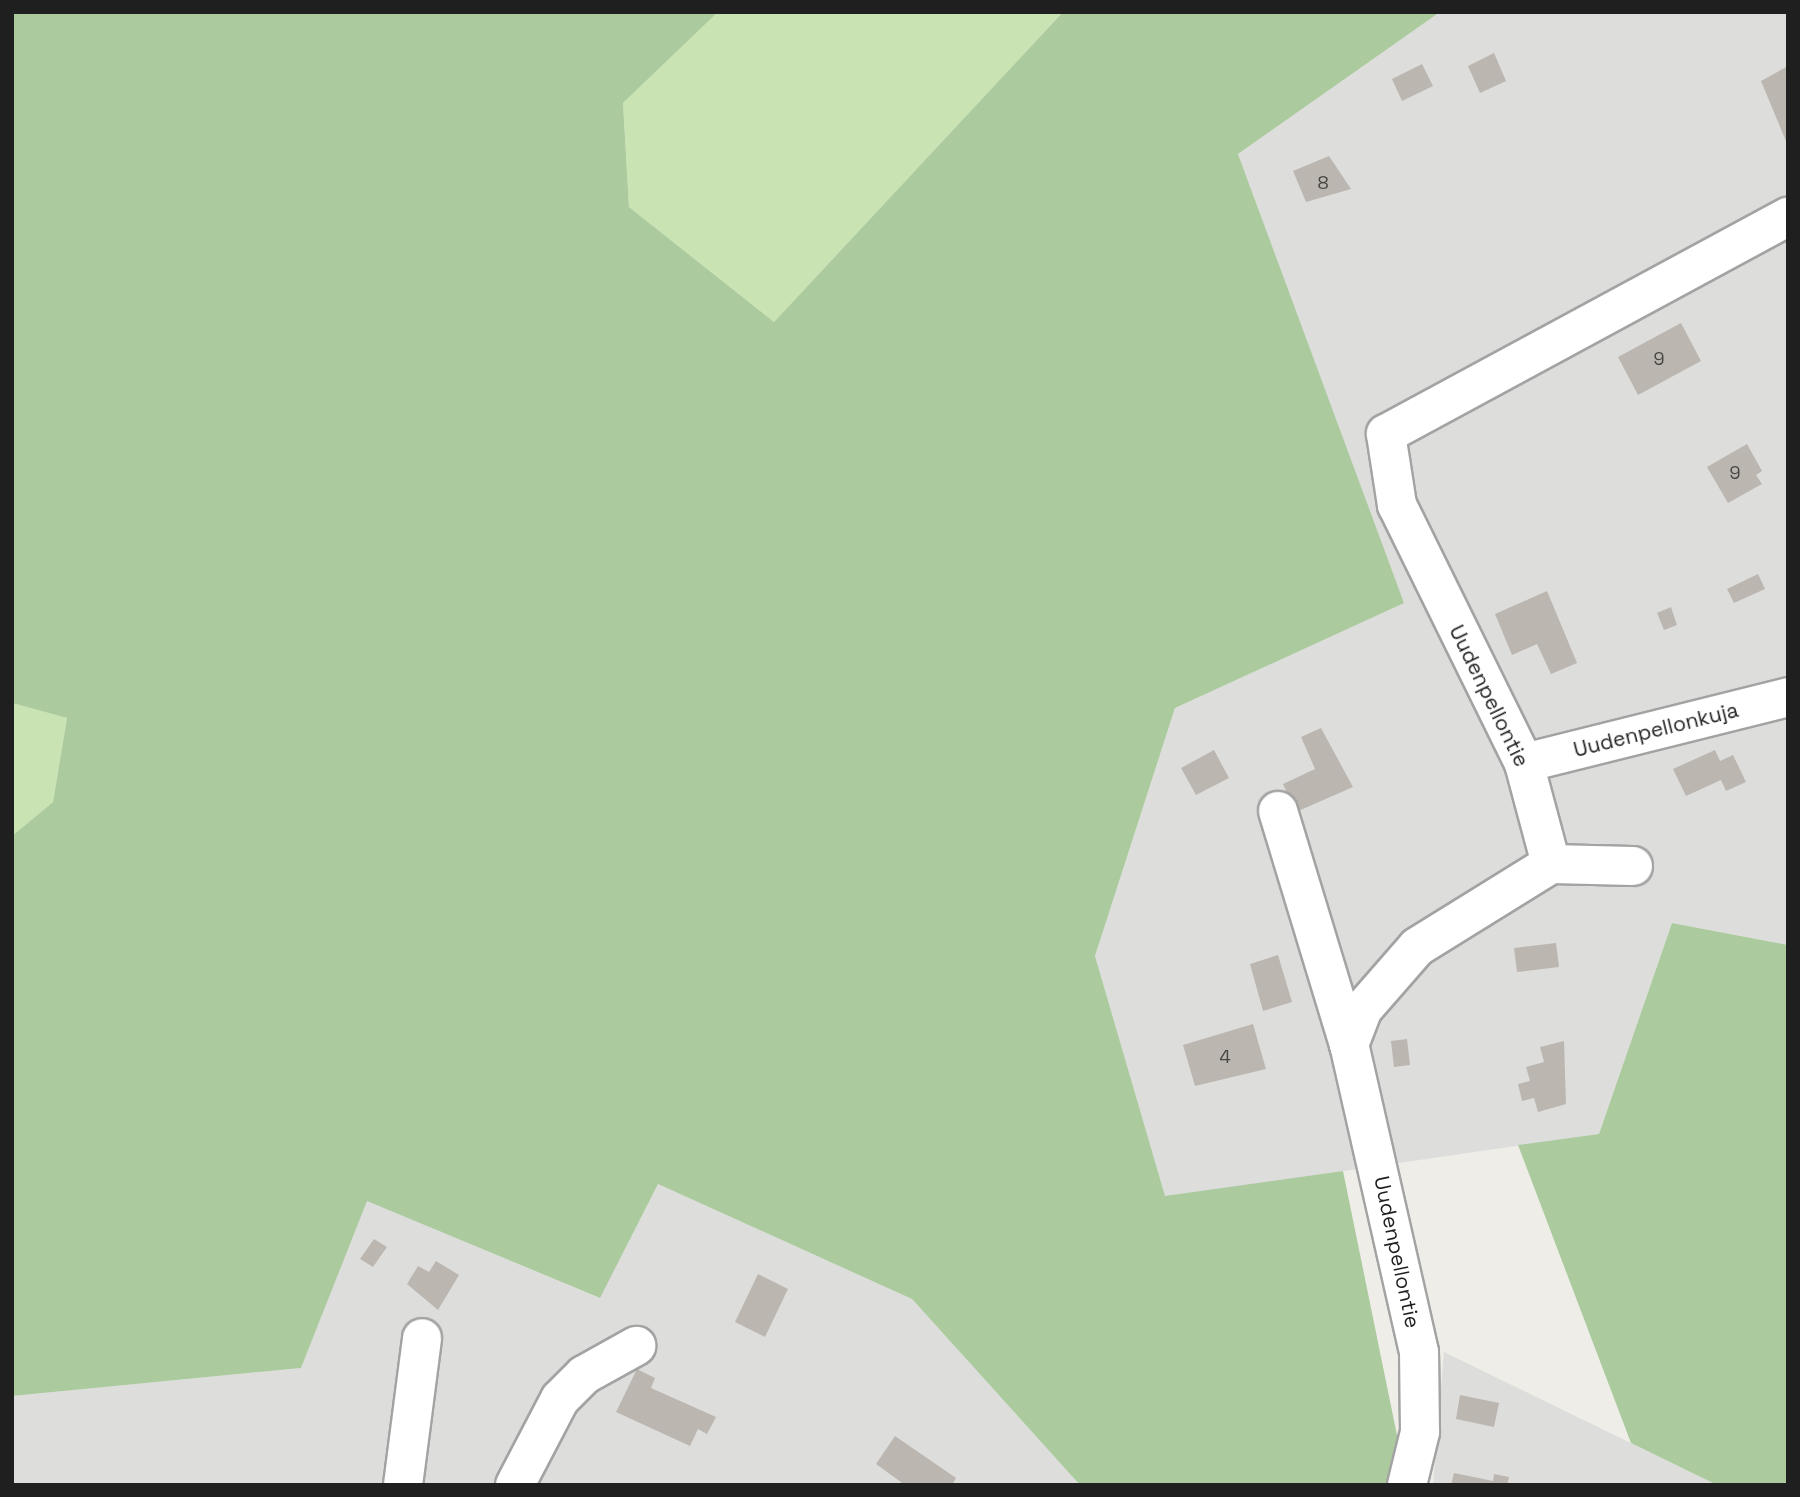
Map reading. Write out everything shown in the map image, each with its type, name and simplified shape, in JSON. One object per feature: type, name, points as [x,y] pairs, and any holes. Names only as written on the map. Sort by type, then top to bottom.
[{"type":"lane","name":"Uudenpellontie","points":[[1551,864],[1524,763],[1397,505],[1386,434],[1788,217]]},
{"type":"lane","name":"Uudenpellonkuja","points":[[1524,763],[1788,697]]},
{"type":"lane","name":"Uudenpellontie","points":[[1278,811],[1349,1045],[1419,1352],[1420,1432],[1407,1485]]},
{"type":"lane","points":[[1349,1045],[1381,984],[1417,947],[1551,864],[1633,866]]},
{"type":"lane","points":[[403,1485],[422,1338]]},
{"type":"lane","points":[[515,1485],[560,1399],[584,1375],[636,1346]]},
{"type":"shaded area","points":[[1440,12],[1788,12],[1788,945],[1672,923],[1599,1134],[1165,1197],[1095,956],[1175,708],[1403,603],[1238,154]]},
{"type":"shaded area","points":[[658,1184],[912,1299],[1080,1485],[12,1485],[12,1396],[301,1368],[366,1200],[599,1298]]},
{"type":"shaded area","points":[[1444,1352],[1717,1485],[1433,1485]]},
{"type":"green space","points":[[12,12],[718,12],[623,103],[629,207],[774,322],[1063,12],[1440,12],[1238,154],[1404,603],[1175,708],[1095,956],[1165,1196],[1343,1171],[1399,1445],[1389,1485],[1080,1485],[912,1299],[658,1184],[600,1298],[367,1201],[301,1368],[12,1396],[12,836],[53,802],[67,718],[12,703]]},
{"type":"green space","points":[[718,12],[1063,12],[774,322],[629,207],[623,103]]},
{"type":"green space","points":[[12,703],[67,718],[53,802],[12,836]]},
{"type":"green space","points":[[1672,923],[1788,945],[1788,1485],[1717,1485],[1631,1443],[1518,1145],[1599,1134]]},
{"type":"building","points":[[1494,53],[1506,81],[1480,93],[1468,66]]},
{"type":"building","points":[[1422,64],[1433,86],[1402,101],[1392,79]]},
{"type":"building","points":[[1788,66],[1788,146],[1761,81]]},
{"type":"building","points":[[1329,156],[1351,189],[1306,202],[1293,171]]},
{"type":"building","points":[[1681,323],[1701,361],[1638,395],[1618,357]]},
{"type":"building","points":[[1747,444],[1762,471],[1756,475],[1762,484],[1728,503],[1707,467]]},
{"type":"building","points":[[1758,574],[1765,589],[1734,603],[1727,589]]},
{"type":"building","points":[[1547,591],[1577,663],[1551,674],[1537,644],[1512,655],[1495,614]]},
{"type":"building","points":[[1671,607],[1677,625],[1664,630],[1657,613]]},
{"type":"building","points":[[1321,728],[1353,787],[1296,812],[1283,784],[1315,769],[1301,737]]},
{"type":"building","points":[[1214,750],[1229,778],[1196,795],[1181,768]]},
{"type":"building","points":[[1715,750],[1720,761],[1733,755],[1746,782],[1726,791],[1721,780],[1686,796],[1673,769]]},
{"type":"building","points":[[1556,943],[1559,967],[1517,972],[1514,948]]},
{"type":"building","points":[[1278,955],[1292,1002],[1263,1011],[1250,964]]},
{"type":"building","points":[[1253,1024],[1266,1069],[1195,1086],[1183,1045]]},
{"type":"building","points":[[1407,1039],[1410,1065],[1394,1067],[1391,1041]]},
{"type":"building","points":[[1564,1041],[1566,1104],[1538,1112],[1534,1098],[1522,1101],[1518,1084],[1530,1081],[1526,1067],[1544,1062],[1540,1047]]},
{"type":"building","points":[[374,1239],[387,1247],[373,1267],[360,1259]]},
{"type":"building","points":[[436,1261],[459,1275],[438,1310],[407,1284],[418,1266],[429,1272]]},
{"type":"building","points":[[758,1274],[788,1289],[765,1337],[735,1322]]},
{"type":"building","points":[[637,1369],[655,1378],[651,1388],[716,1417],[707,1434],[698,1429],[690,1446],[616,1412]]},
{"type":"building","points":[[1460,1395],[1499,1403],[1494,1427],[1456,1419]]},
{"type":"building","points":[[895,1436],[956,1478],[952,1485],[905,1485],[876,1464]]},
{"type":"building","points":[[1454,1473],[1493,1481],[1494,1474],[1509,1477],[1507,1485],[1451,1485]]}]
